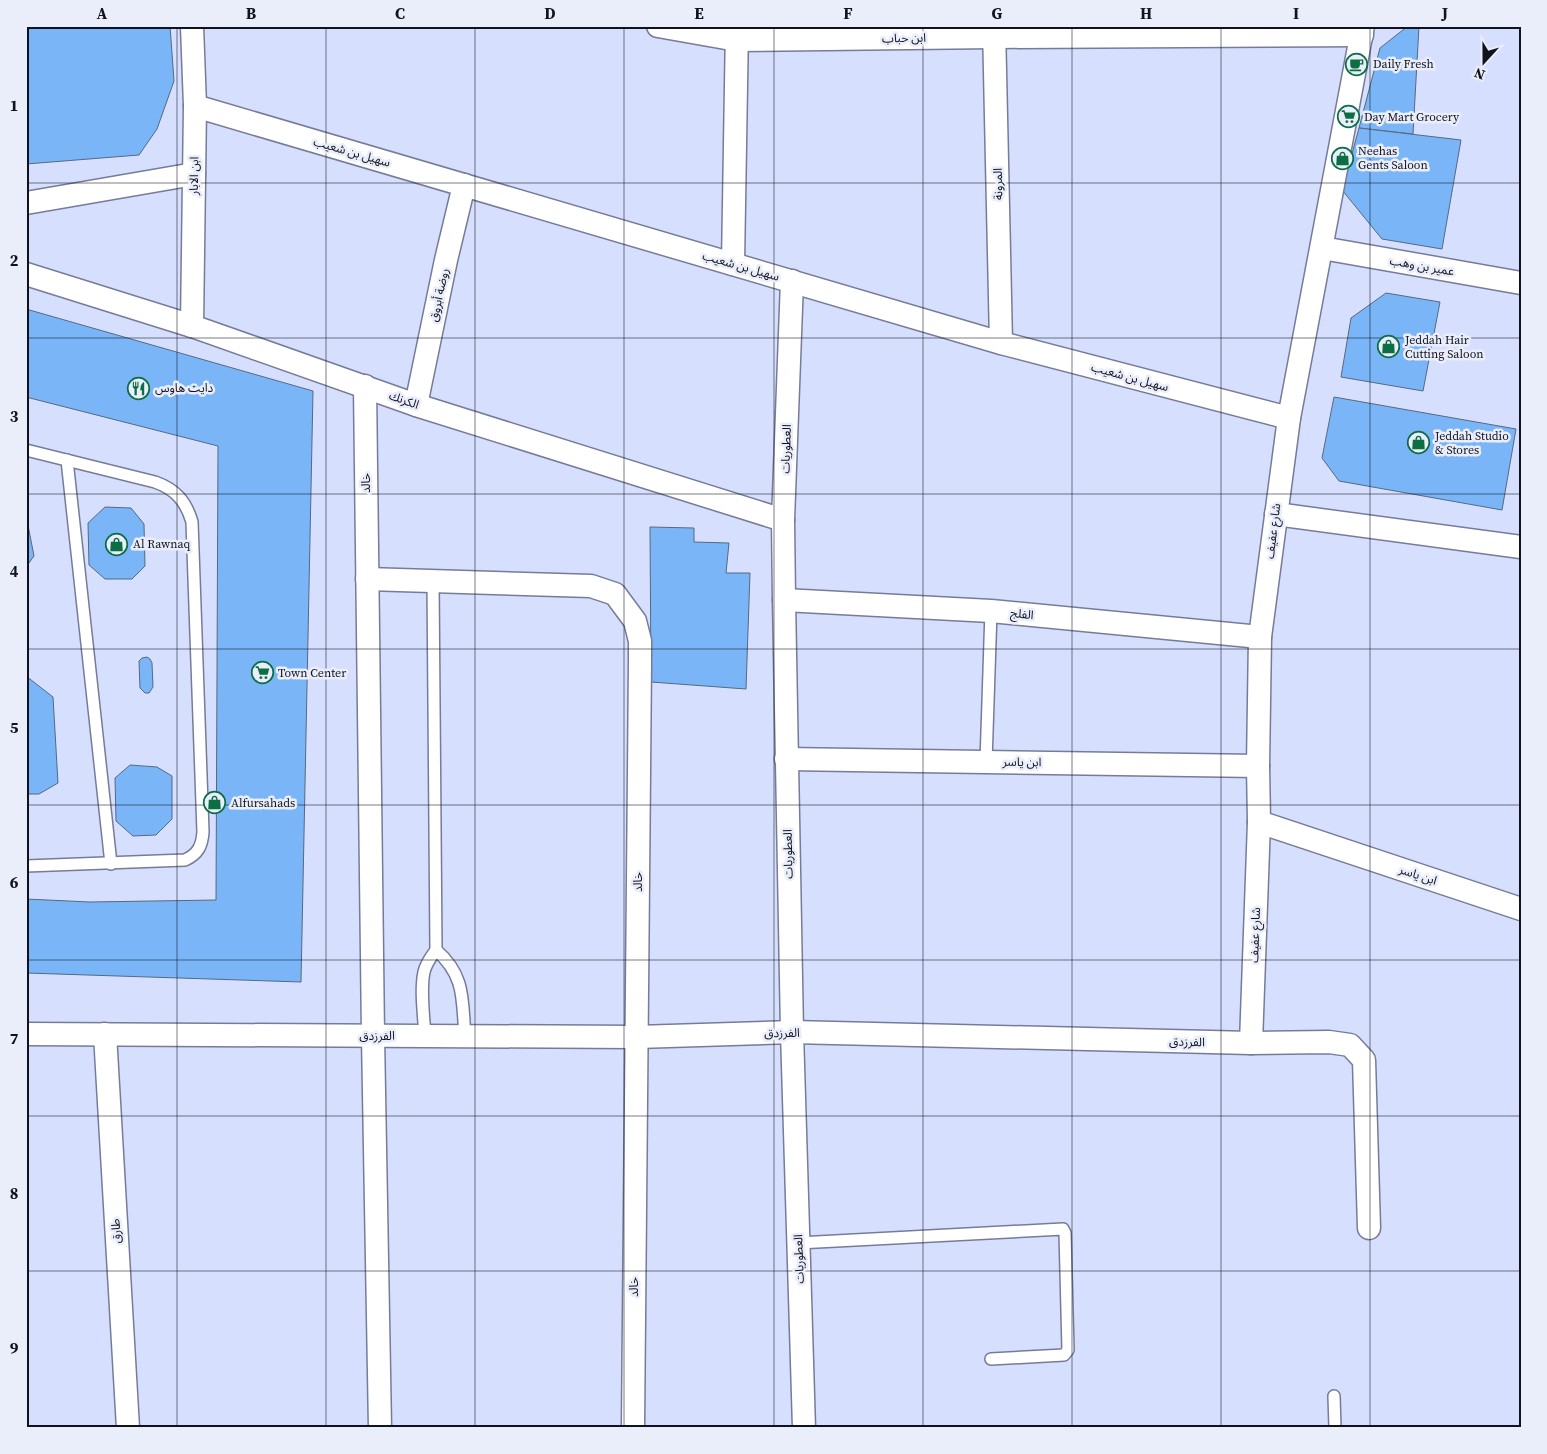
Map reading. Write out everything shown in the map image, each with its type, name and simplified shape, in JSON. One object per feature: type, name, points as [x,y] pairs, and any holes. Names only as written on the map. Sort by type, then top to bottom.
[{"type":"street","name":"ابن الابار","points":[[192,26],[195,106],[192,326]]},
{"type":"street","name":"ابن حباب","points":[[658,26],[737,33],[1362,31]]},
{"type":"street","name":"شارع عفيف","points":[[1251,1043],[1259,822],[1260,637],[1289,418],[1362,31]]},
{"type":"street","name":"المرونة","points":[[994,32],[1002,343]]},
{"type":"street","points":[[733,264],[737,33]]},
{"type":"street","name":"سهيل بن شعيب","points":[[195,106],[1002,343],[1289,418]]},
{"type":"street","points":[[26,203],[194,174]]},
{"type":"street","name":"روضة أبروق","points":[[416,405],[446,260],[464,185]]},
{"type":"street","name":"عمير بن وهب","points":[[1322,248],[1521,283]]},
{"type":"street","name":"الكرنك","points":[[26,274],[192,326],[416,405],[783,520]]},
{"type":"street","name":"العطوريات","points":[[792,281],[783,520],[792,1032],[804,1428]]},
{"type":"street","name":"خالد","points":[[365,386],[380,1428]]},
{"type":"street","points":[[1276,514],[1521,547]]},
{"type":"street","name":"خالد","points":[[367,579],[591,586],[615,594],[635,621],[640,641],[640,662],[633,1428]]},
{"type":"street","name":"الفلج","points":[[784,600],[991,611],[1260,637]]},
{"type":"street","name":"ابن ياسر","points":[[786,759],[1258,766]]},
{"type":"street","name":"ابن ياسر","points":[[1259,822],[1521,909]]},
{"type":"street","name":"الفرزدق","points":[[26,1034],[636,1037],[792,1032],[1251,1043],[1329,1042],[1350,1045],[1364,1060],[1369,1228]]},
{"type":"street","name":"طارق","points":[[105,1034],[128,1428]]},
{"type":"lane","points":[[26,450],[166,486],[183,501],[188,511],[192,522],[202,842],[193,856],[185,860],[26,866]]},
{"type":"lane","points":[[68,460],[111,864]]},
{"type":"lane","points":[[425,1036],[424,971],[436,950],[433,581]]},
{"type":"lane","points":[[986,762],[991,611]]},
{"type":"lane","points":[[436,950],[444,957],[458,977],[461,989],[465,1037]]},
{"type":"lane","points":[[798,1242],[1062,1229],[1064,1233],[1068,1350],[1064,1355],[991,1359]]},
{"type":"lane","points":[[1334,1396],[1336,1428]]},
{"type":"building","points":[[26,26],[170,26],[174,81],[157,129],[139,155],[26,164]]},
{"type":"building","points":[[1408,26],[1419,26],[1413,134],[1359,128],[1380,48]]},
{"type":"building","points":[[1359,128],[1461,140],[1442,249],[1382,239],[1342,190]]},
{"type":"building","name":"Jeddah Hair Cutting Saloon","points":[[1386,293],[1440,302],[1423,391],[1341,377],[1351,318]]},
{"type":"building","name":"Town Center","points":[[26,309],[313,391],[301,982],[26,973],[26,899],[90,902],[216,900],[218,446],[26,397]]},
{"type":"building","name":"Jeddah Studio & Stores","points":[[1334,397],[1516,429],[1502,510],[1339,481],[1322,458]]},
{"type":"building","name":"Al Rawnaq","points":[[105,507],[131,508],[144,524],[145,566],[132,579],[105,579],[89,565],[88,523]]},
{"type":"building","points":[[26,515],[34,556],[26,567]]},
{"type":"building","points":[[650,527],[694,528],[694,542],[729,543],[726,573],[750,573],[746,689],[651,682]]},
{"type":"building","points":[[147,657],[152,663],[153,687],[149,693],[145,693],[140,688],[139,661]]},
{"type":"building","points":[[26,676],[53,697],[58,783],[39,794],[26,794]]},
{"type":"building","points":[[130,765],[157,767],[172,776],[172,819],[156,835],[133,836],[116,821],[115,778]]},
{"type":"place","name":"Daily Fresh","points":[[1357,64]]},
{"type":"place","name":"Day Mart Grocery","points":[[1348,117]]},
{"type":"place","name":"Neehas Gents Saloon","points":[[1342,158]]},
{"type":"place","name":"Jeddah Hair Cutting Saloon","points":[[1389,347]]},
{"type":"place","name":"دايت هاوس","points":[[139,388]]},
{"type":"place","name":"Jeddah Studio & Stores","points":[[1419,443]]},
{"type":"place","name":"Al Rawnaq","points":[[117,544]]},
{"type":"place","name":"Town Center","points":[[262,673]]},
{"type":"place","name":"Alfursahads","points":[[215,803]]}]
